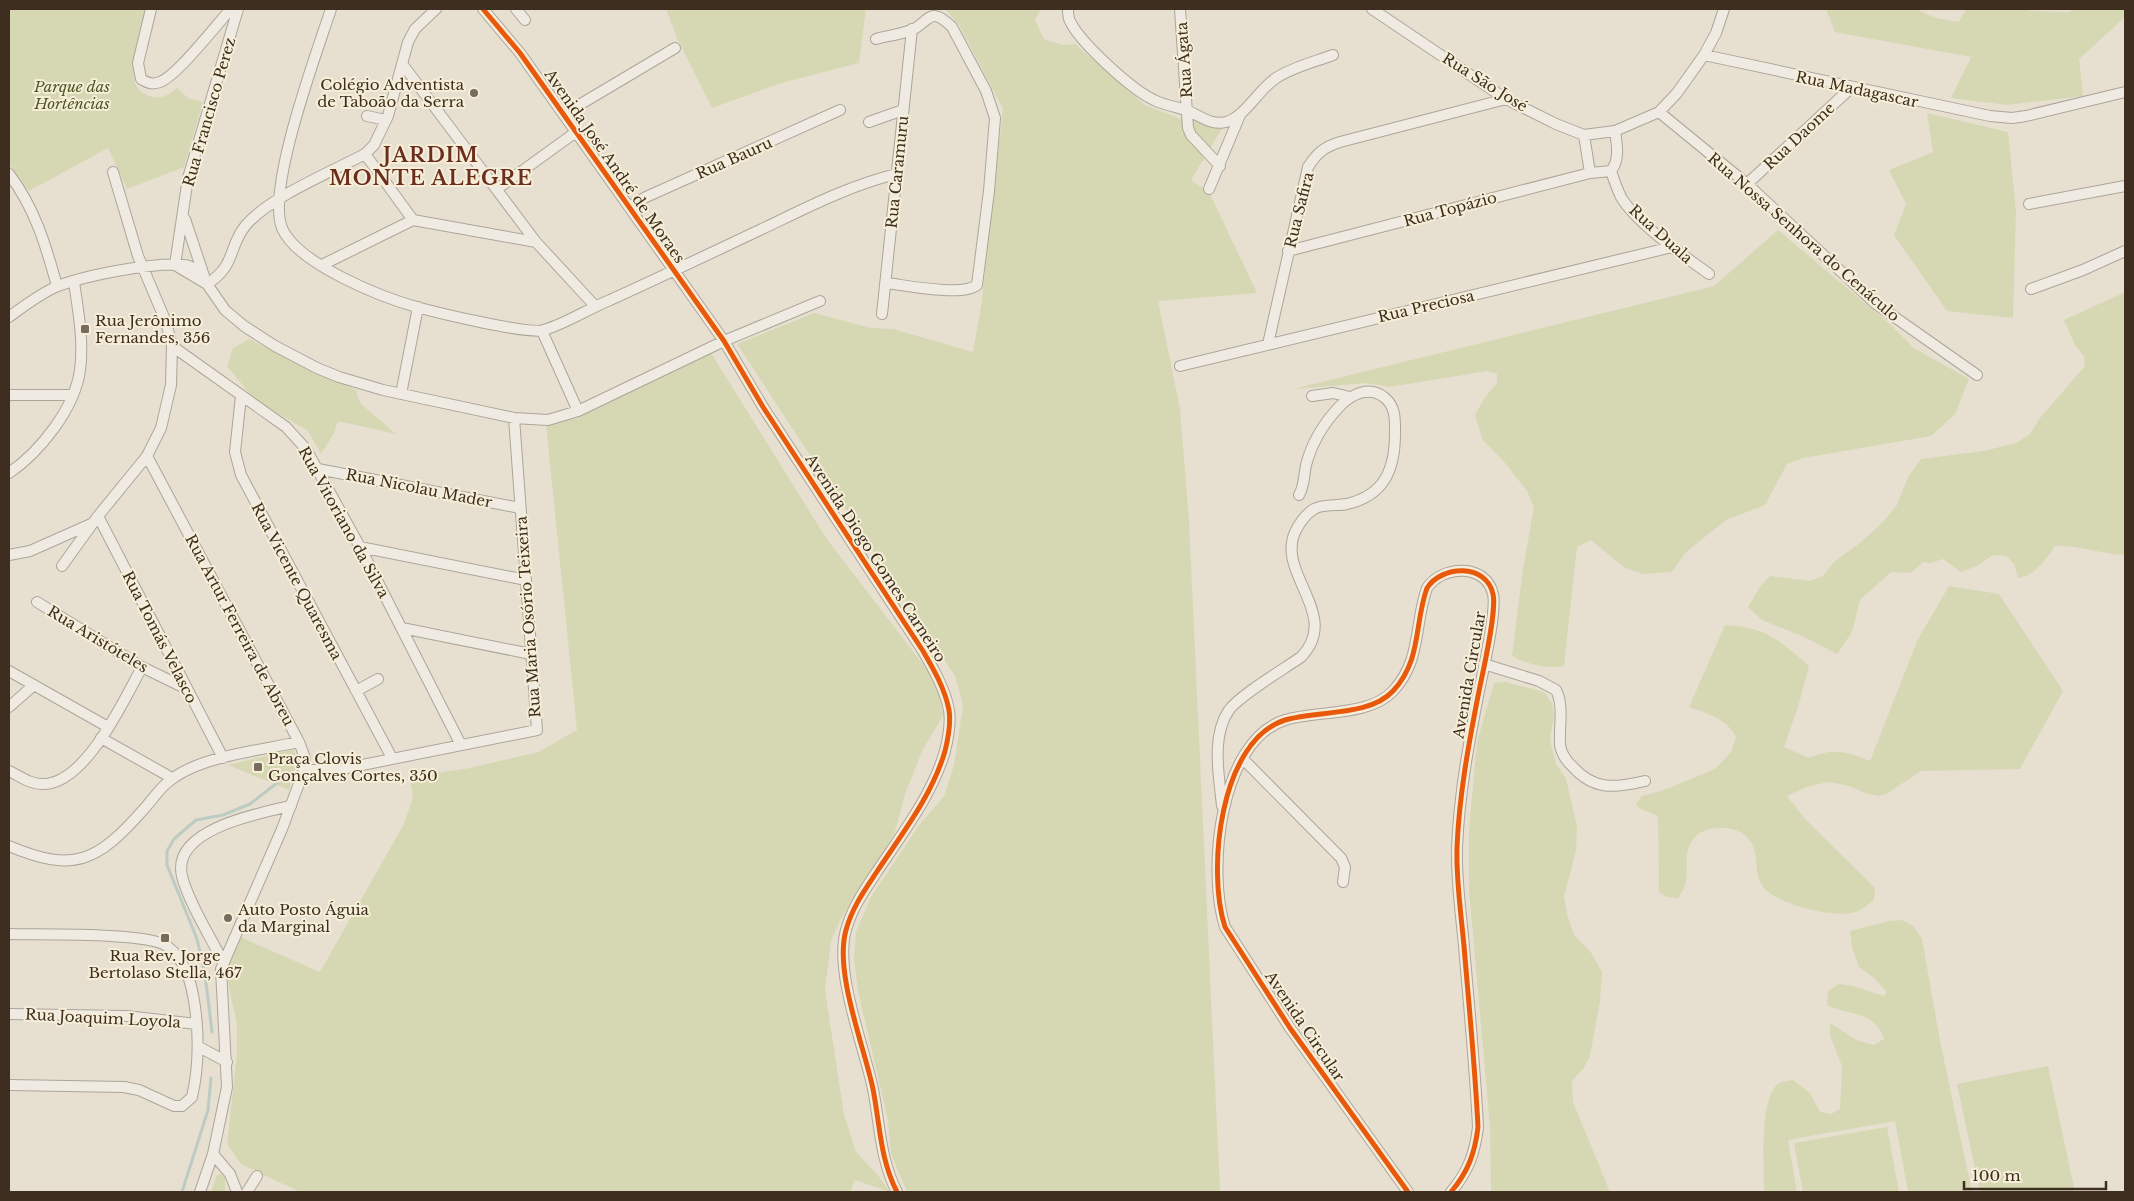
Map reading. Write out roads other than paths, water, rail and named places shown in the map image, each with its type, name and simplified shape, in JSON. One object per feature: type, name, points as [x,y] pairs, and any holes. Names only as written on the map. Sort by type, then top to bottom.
[{"type":"street","points":[[151,9],[138,63],[142,78],[148,83],[154,83],[171,76],[231,9]]},
{"type":"street","name":"Rua Francisco Perez","points":[[175,265],[184,216],[188,178],[238,9]]},
{"type":"street","points":[[331,9],[286,157],[278,200],[279,218],[284,232],[304,253],[322,265],[373,292],[418,307],[463,318],[542,331],[844,190],[896,174]]},
{"type":"street","points":[[207,284],[222,273],[232,258],[238,238],[245,226],[258,213],[278,200],[365,154],[374,145],[386,120],[408,42],[416,28],[436,9]]},
{"type":"street","name":"Avenida José André de Moraes","points":[[483,9],[520,53],[724,341]]},
{"type":"street","points":[[516,9],[525,20]]},
{"type":"street","points":[[1068,9],[1071,25],[1108,65],[1153,100],[1187,111],[1204,119],[1219,122],[1226,122],[1240,116]]},
{"type":"street","name":"Rua Ágata","points":[[1180,9],[1188,128],[1191,135],[1220,166]]},
{"type":"street","name":"Rua São José","points":[[1372,9],[1506,99],[1556,124],[1584,135],[1615,131],[1659,112],[1677,93],[1704,56],[1716,33],[1724,9]]},
{"type":"street","points":[[876,39],[912,29],[928,17],[933,16],[945,19],[952,27],[986,91],[995,118],[989,190],[977,285],[970,289],[955,290],[886,283]]},
{"type":"street","name":"Rua Caramuru","points":[[882,314],[912,29]]},
{"type":"street","points":[[564,114],[675,48]]},
{"type":"street","points":[[1209,189],[1240,116],[1263,88],[1278,77],[1296,68],[1332,55]]},
{"type":"street","name":"Rua Madagascar","points":[[1704,56],[1967,112],[2012,118],[2059,110],[2125,92]]},
{"type":"street","points":[[402,65],[536,242],[595,306]]},
{"type":"street","name":"Rua Daome","points":[[1747,184],[1852,87]]},
{"type":"street","name":"Rua Safira","points":[[1268,344],[1308,167],[1319,152],[1325,147],[1506,99]]},
{"type":"street","name":"Rua Bauru","points":[[629,207],[646,197],[840,110]]},
{"type":"street","points":[[869,122],[903,110]]},
{"type":"street","name":"Rua Nossa Senhora do Cenáculo","points":[[1659,112],[1747,184],[1876,304],[1977,375]]},
{"type":"street","points":[[367,116],[386,120]]},
{"type":"street","points":[[1611,171],[1617,154],[1615,131]]},
{"type":"street","points":[[496,189],[576,132]]},
{"type":"street","points":[[1584,135],[1590,173]]},
{"type":"street","points":[[365,154],[413,220]]},
{"type":"street","name":"Rua Topázio","points":[[1288,251],[1590,173],[1611,171]]},
{"type":"street","name":"Rua Duala","points":[[1611,171],[1622,198],[1638,216],[1672,247],[1709,274]]},
{"type":"street","points":[[62,566],[95,520],[147,456],[161,428],[169,401],[172,346],[158,298],[143,268],[113,172]]},
{"type":"street","points":[[9,174],[30,207],[42,232],[57,286]]},
{"type":"street","points":[[2029,204],[2125,186]]},
{"type":"street","name":"Rua Francisco Perez","points":[[184,216],[207,284]]},
{"type":"street","points":[[322,265],[413,220],[536,242]]},
{"type":"street","name":"Rua Preciosa","points":[[1180,366],[1672,247]]},
{"type":"street","points":[[2031,289],[2083,270],[2125,251]]},
{"type":"street","points":[[175,265],[207,284],[225,310],[244,326],[275,346],[339,377],[402,394],[514,418],[548,420],[578,411],[724,341],[820,301]]},
{"type":"street","points":[[9,316],[57,286],[74,282],[143,268],[175,265],[186,265],[202,272]]},
{"type":"street","points":[[9,473],[36,450],[57,422],[73,395],[78,379],[81,351],[74,282]]},
{"type":"street","points":[[402,394],[418,307]]},
{"type":"street","points":[[542,331],[578,411]]},
{"type":"street","name":"Avenida Diogo Gomes Carneiro","points":[[724,341],[764,407],[923,652],[942,685],[949,711],[947,744],[934,781],[855,905],[845,931],[843,948],[848,988],[873,1090],[882,1152],[890,1178],[897,1192]]},
{"type":"street","name":"Rua Vitoriano da Silva","points":[[172,346],[286,427],[301,443],[318,468],[360,547],[461,745]]},
{"type":"street","points":[[1299,494],[1313,443],[1324,423],[1350,397],[1333,392],[1312,396]]},
{"type":"street","name":"Avenida Circular","points":[[1350,397],[1365,392],[1375,392],[1381,394],[1392,406],[1395,416],[1395,434],[1390,471],[1376,491],[1362,500],[1315,508],[1305,516],[1294,533],[1293,556],[1315,619],[1313,640],[1301,656],[1240,699],[1229,710],[1222,726],[1218,755],[1222,812],[1218,892],[1220,910],[1225,927],[1290,1028],[1408,1192]]},
{"type":"street","points":[[9,395],[73,395]]},
{"type":"street","name":"Rua Vicente Quaresma","points":[[241,396],[235,452],[240,476],[392,758]]},
{"type":"street","name":"Rua Maria Osório Teixeira","points":[[304,770],[337,770],[537,730],[514,418]]},
{"type":"street","name":"Rua Artur Ferreira de Abreu","points":[[147,456],[299,742],[305,758],[304,770],[291,806],[221,969],[220,986],[226,1096],[213,1154],[200,1192]]},
{"type":"street","name":"Rua Nicolau Mader","points":[[318,468],[520,508]]},
{"type":"street","points":[[9,555],[30,552],[95,520]]},
{"type":"street","name":"Rua Tomás Velasco","points":[[95,520],[223,758]]},
{"type":"street","points":[[360,547],[526,580]]},
{"type":"street","name":"Avenida Circular","points":[[1222,812],[1232,782],[1243,760],[1264,732],[1274,725],[1294,719],[1368,706],[1383,699],[1393,691],[1411,664],[1427,588],[1431,582],[1444,573],[1463,570],[1474,573],[1486,581],[1493,592],[1492,619],[1465,772],[1457,848],[1478,1126],[1476,1148],[1468,1169],[1451,1192]]},
{"type":"street","name":"Rua Aristóteles","points":[[37,602],[142,667],[187,689]]},
{"type":"street","points":[[402,628],[531,654]]},
{"type":"street","name":"Avenida Circular","points":[[1484,664],[1539,681],[1556,690],[1561,708],[1560,745],[1568,762],[1579,775],[1590,782],[1611,787],[1645,781]]},
{"type":"street","points":[[9,771],[38,784],[61,781],[73,773],[108,728],[142,667]]},
{"type":"street","points":[[9,670],[108,728]]},
{"type":"street","points":[[356,691],[378,679]]},
{"type":"street","points":[[9,707],[34,685]]},
{"type":"street","points":[[101,738],[172,778]]},
{"type":"street","points":[[9,846],[45,859],[75,861],[86,858],[113,841],[172,778],[223,758],[299,742]]},
{"type":"street","points":[[1243,760],[1341,858],[1345,867],[1343,882]]},
{"type":"street","points":[[223,962],[186,888],[182,873],[186,854],[194,841],[204,833],[252,815],[291,806]]},
{"type":"street","points":[[9,934],[120,937],[162,943],[176,955],[183,965],[193,992],[202,1049],[192,1097],[182,1106],[174,1106],[139,1090],[124,1087],[9,1085]]},
{"type":"street","name":"Rua Joaquim Loyola","points":[[9,1014],[126,1016],[197,1024]]},
{"type":"street","points":[[202,1049],[223,1059]]},
{"type":"street","points":[[213,1154],[230,1174],[237,1192]]},
{"type":"street","points":[[247,1192],[257,1176]]},
{"type":"waterway","points":[[212,1032],[205,974],[197,939],[167,865],[167,851],[174,839],[196,820],[223,815],[250,804],[277,783]]},
{"type":"waterway","points":[[182,1192],[208,1110],[211,1078]]},
{"type":"place","name":"Colégio Adventista de Taboão da Serra","points":[[474,93]]},
{"type":"place","name":"Rua Jerônimo Fernandes, 356","points":[[85,329]]},
{"type":"place","name":"Praça Clovis Gonçalves Cortes, 350","points":[[258,767]]},
{"type":"place","name":"Auto Posto Águia da Marginal","points":[[228,918]]},
{"type":"place","name":"Rua Rev. Jorge Bertolaso Stella, 467","points":[[165,938]]},
{"type":"district","name":"JARDIM MONTE ALEGRE","points":[[431,166]]},
{"type":"park label","name":"Parque das Hortências","points":[[72,94]]}]
